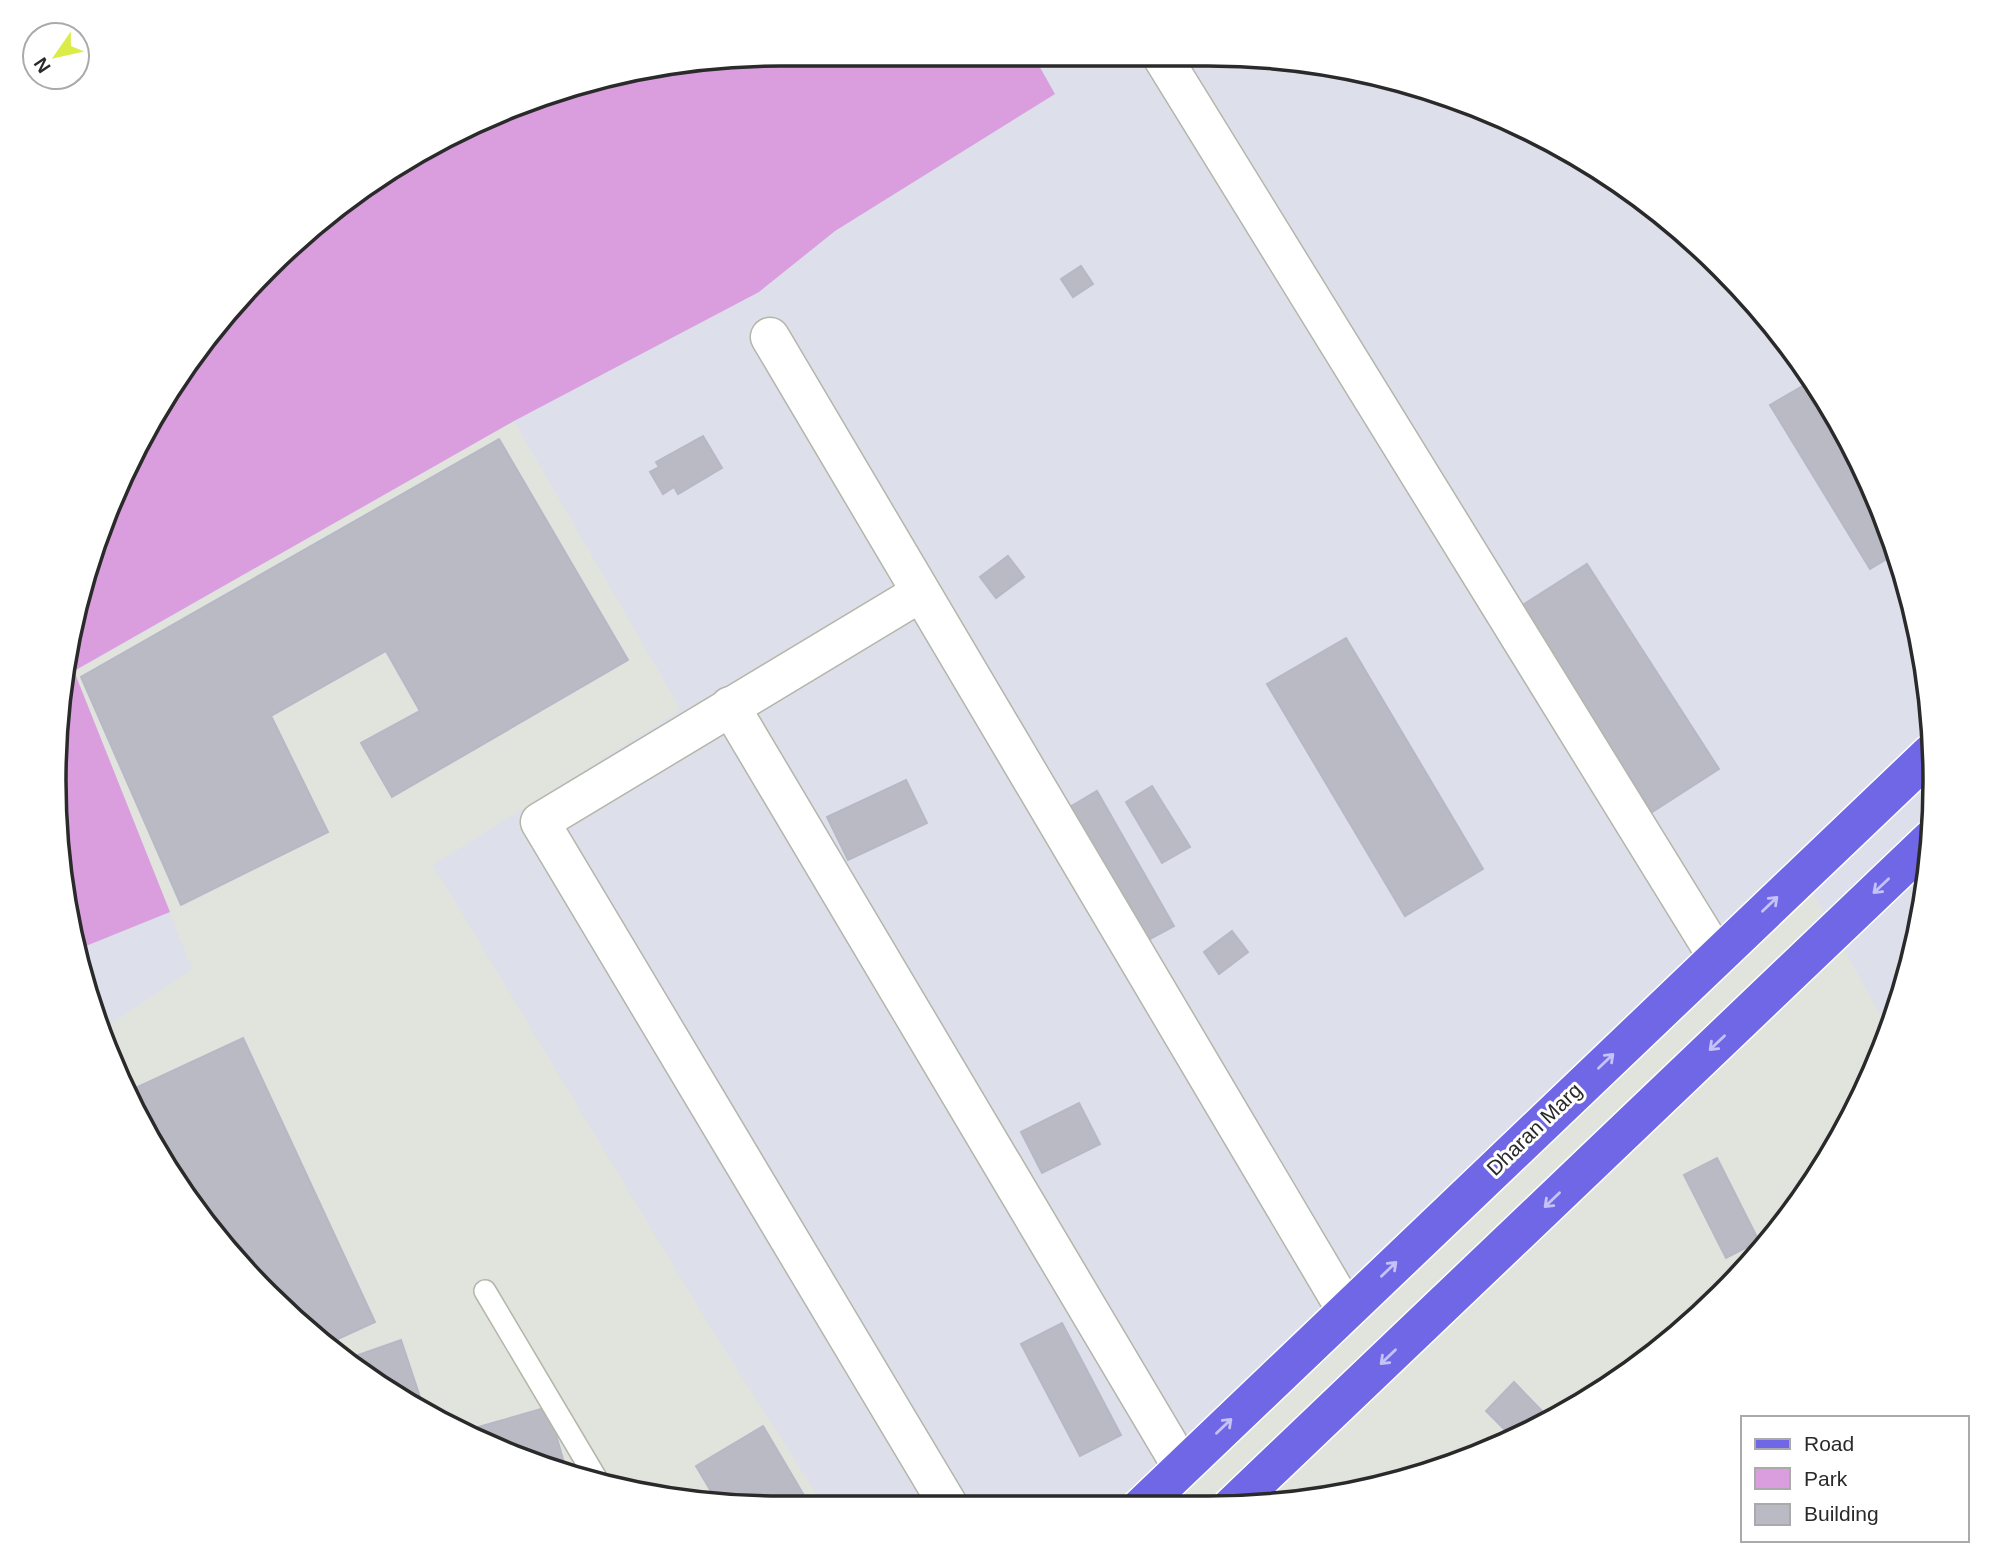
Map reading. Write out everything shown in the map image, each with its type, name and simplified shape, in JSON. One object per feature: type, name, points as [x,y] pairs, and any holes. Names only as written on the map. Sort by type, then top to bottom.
[{"type":"main road","name":"Dharan Marg","points":[[1152,1496],[1716,955],[1922,761]]},
{"type":"main road","points":[[1243,1495],[1919,851]]},
{"type":"street","points":[[1168,66],[1716,955]]},
{"type":"street","points":[[770,337],[1346,1310]]},
{"type":"street","points":[[920,593],[540,822],[943,1496]]},
{"type":"street","points":[[730,706],[1182,1467]]},
{"type":"lane","points":[[485,1291],[592,1471]]},
{"type":"shaded area","points":[[514,421],[681,710],[433,865],[709,1325],[818,1496],[735,1495],[642,1483],[552,1459],[508,1442],[424,1401],[346,1349],[276,1287],[244,1253],[214,1217],[162,1139],[140,1098],[110,1025],[192,969],[76,671]]},
{"type":"shaded area","points":[[1802,873],[1882,1018],[1849,1098],[1802,1179],[1775,1217],[1713,1287],[1643,1349],[1565,1401],[1524,1423],[1437,1459],[1347,1483],[1301,1490],[1254,1495],[1153,1496]]},
{"type":"green space","points":[[782,66],[1039,66],[1055,94],[835,231],[759,292],[514,421],[76,670],[91,596],[121,508],[140,465],[187,384],[214,346],[276,276],[346,214],[384,187],[465,140],[508,121],[552,104],[642,80],[735,68]]},
{"type":"green space","points":[[75,674],[170,912],[86,946],[73,875],[66,782]]},
{"type":"building","points":[[1081,266],[1093,284],[1073,297],[1061,279]]},
{"type":"building","points":[[1803,386],[1849,465],[1887,559],[1870,569],[1770,405]]},
{"type":"building","points":[[703,436],[722,468],[678,494],[674,487],[663,494],[650,472],[659,467],[656,462]]},
{"type":"building","points":[[499,439],[628,660],[392,797],[361,743],[420,711],[386,651],[271,716],[328,832],[181,905],[81,677]]},
{"type":"building","points":[[1008,556],[1024,577],[996,598],[980,577]]},
{"type":"building","points":[[1587,564],[1719,769],[1652,812],[1521,606]]},
{"type":"building","points":[[1346,638],[1483,869],[1405,916],[1267,684]]},
{"type":"building","points":[[906,780],[927,823],[848,860],[827,817]]},
{"type":"building","points":[[1152,786],[1190,847],[1162,863],[1126,802]]},
{"type":"building","points":[[1097,791],[1174,926],[1139,945],[1063,811]]},
{"type":"building","points":[[1232,931],[1248,952],[1219,974],[1204,952]]},
{"type":"building","points":[[243,1038],[375,1322],[335,1340],[276,1287],[214,1217],[187,1179],[136,1088]]},
{"type":"building","points":[[1079,1103],[1100,1144],[1042,1173],[1021,1132]]},
{"type":"building","points":[[1717,1158],[1757,1238],[1752,1245],[1726,1258],[1684,1175]]},
{"type":"building","points":[[1062,1323],[1121,1435],[1080,1456],[1021,1344]]},
{"type":"building","points":[[401,1340],[421,1399],[384,1376],[356,1356]]},
{"type":"building","points":[[1514,1382],[1544,1413],[1506,1431],[1486,1411]]},
{"type":"building","points":[[548,1407],[564,1463],[508,1442],[476,1428]]},
{"type":"building","points":[[763,1426],[804,1496],[712,1493],[696,1466]]}]
